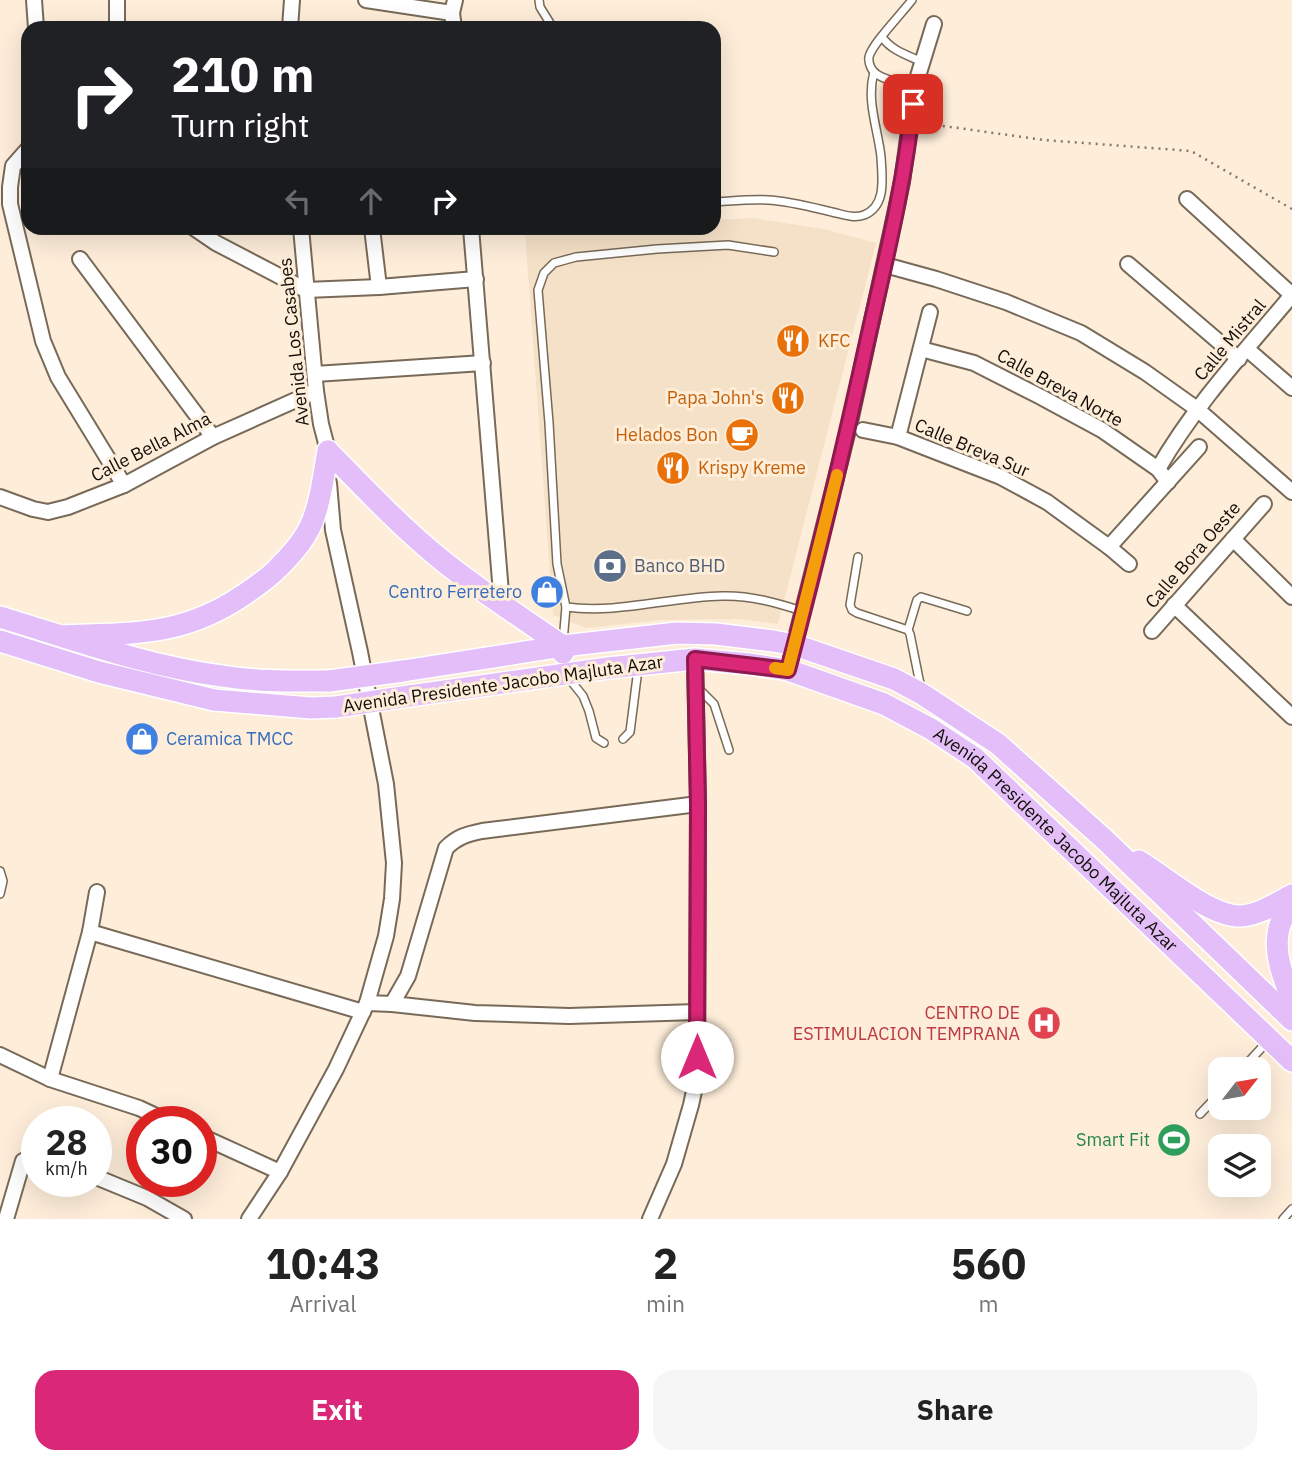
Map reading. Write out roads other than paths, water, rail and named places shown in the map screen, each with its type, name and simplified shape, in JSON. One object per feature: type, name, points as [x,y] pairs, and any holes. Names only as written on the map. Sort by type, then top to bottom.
[{"type":"main road","points":[[328,452],[417,539],[502,605],[562,646],[566,674]]},
{"type":"main road","points":[[62,636],[149,632],[178,626],[223,608],[268,578],[298,547],[315,516],[328,452]]},
{"type":"main road","name":"Avenida Presidente Jacobo Majluta Azar","points":[[0,617],[168,666],[274,682],[329,681],[562,646],[677,633],[716,634],[795,645],[894,679],[922,694],[998,744],[1104,839],[1292,1020]]},
{"type":"main road","name":"Avenida Presidente Jacobo Majluta Azar","points":[[0,641],[99,671],[214,701],[311,708],[336,707],[566,674],[695,659],[788,670],[884,704],[931,729],[975,758],[1292,1061]]},
{"type":"main road","points":[[1104,839],[1217,912],[1241,916],[1266,909],[1292,896]]},
{"type":"main road","points":[[1292,896],[1279,928],[1277,954],[1292,999]]},
{"type":"street","points":[[34,0],[36,21]]},
{"type":"street","points":[[117,0],[117,21]]},
{"type":"street","points":[[290,21],[292,0]]},
{"type":"street","points":[[366,0],[454,6]]},
{"type":"street","points":[[788,670],[850,422],[902,182],[915,86],[934,24]]},
{"type":"street","points":[[21,157],[13,166],[10,204],[43,341],[58,377],[124,485]]},
{"type":"street","points":[[1187,199],[1292,295]]},
{"type":"street","points":[[204,235],[306,290],[476,279]]},
{"type":"street","name":"Avenida Los Casabes","points":[[250,1219],[280,1172],[336,1069],[365,1008],[387,936],[394,863],[386,783],[333,530],[328,452],[316,391],[302,235]]},
{"type":"street","points":[[373,235],[379,287]]},
{"type":"street","points":[[472,235],[502,605]]},
{"type":"street","points":[[80,259],[213,437]]},
{"type":"street","points":[[1128,264],[1243,354],[1292,388]]},
{"type":"street","points":[[885,265],[1006,302],[1081,333],[1145,372],[1197,409],[1292,492]]},
{"type":"street","name":"Calle Mistral","points":[[1158,469],[1197,409],[1292,295]]},
{"type":"street","points":[[898,437],[930,312]]},
{"type":"street","name":"Calle Breva Norte","points":[[921,349],[975,363],[1041,397],[1102,430],[1158,469],[1168,482]]},
{"type":"street","points":[[315,374],[483,363]]},
{"type":"street","name":"Calle Bella Alma","points":[[0,497],[48,512],[68,507],[124,485],[213,437],[316,391]]},
{"type":"street","name":"Calle Breva Sur","points":[[863,430],[898,437],[1001,477],[1046,502],[1129,564]]},
{"type":"street","points":[[1109,547],[1199,447]]},
{"type":"street","name":"Calle Bora Oeste","points":[[1152,631],[1264,504]]},
{"type":"street","points":[[1233,539],[1292,597]]},
{"type":"street","points":[[1174,605],[1292,717]]},
{"type":"street","points":[[650,1219],[674,1164],[697,1077],[698,804],[695,659]]},
{"type":"street","points":[[392,1004],[408,976],[446,848],[462,835],[698,804]]},
{"type":"street","points":[[50,1079],[90,932],[97,892]]},
{"type":"street","points":[[90,932],[365,1008],[392,1004],[475,1013],[569,1016],[697,1012]]},
{"type":"street","points":[[0,1055],[50,1079],[133,1106]]},
{"type":"street","points":[[217,1143],[280,1172]]},
{"type":"street","points":[[6,1219],[21,1168]]},
{"type":"street","points":[[112,1184],[147,1198],[184,1219]]},
{"type":"lane","points":[[539,0],[549,21]]},
{"type":"lane","points":[[912,0],[869,55],[869,64],[880,77],[915,86]]},
{"type":"lane","points":[[882,37],[895,50],[923,62]]},
{"type":"lane","points":[[721,202],[769,200],[855,217],[866,215],[879,200],[883,187],[871,105],[870,84],[874,72]]},
{"type":"lane","points":[[562,646],[566,607],[557,564],[538,290],[544,273],[554,263],[576,257],[643,250],[728,245],[774,252]]},
{"type":"lane","points":[[858,557],[850,605],[852,610],[908,630]]},
{"type":"lane","points":[[566,607],[602,609],[724,596],[773,602],[803,611]]},
{"type":"lane","points":[[922,694],[908,630],[918,600],[921,597],[967,611]]},
{"type":"lane","points":[[623,738],[630,733],[639,665]]},
{"type":"lane","points":[[566,674],[583,696],[596,738],[604,743]]},
{"type":"lane","points":[[696,686],[714,704],[729,750]]},
{"type":"lane","points":[[0,872],[4,881],[0,894]]},
{"type":"lane","points":[[1253,1057],[1270,1039]]},
{"type":"lane","points":[[1200,1114],[1208,1106]]},
{"type":"lane","points":[[1283,1219],[1292,1209]]},
{"type":"place","name":"KFC","points":[[793,341]]},
{"type":"place","name":"Papa John's","points":[[788,398]]},
{"type":"place","name":"Helados Bon","points":[[742,435]]},
{"type":"place","name":"Krispy Kreme","points":[[673,468]]},
{"type":"place","name":"Banco BHD","points":[[610,566]]},
{"type":"place","name":"Centro Ferretero","points":[[547,592]]},
{"type":"place","name":"Ceramica TMCC","points":[[142,739]]},
{"type":"place","name":"CENTRO DE ESTIMULACION TEMPRANA","points":[[1044,1023]]},
{"type":"place","name":"Smart Fit","points":[[1174,1140]]}]
